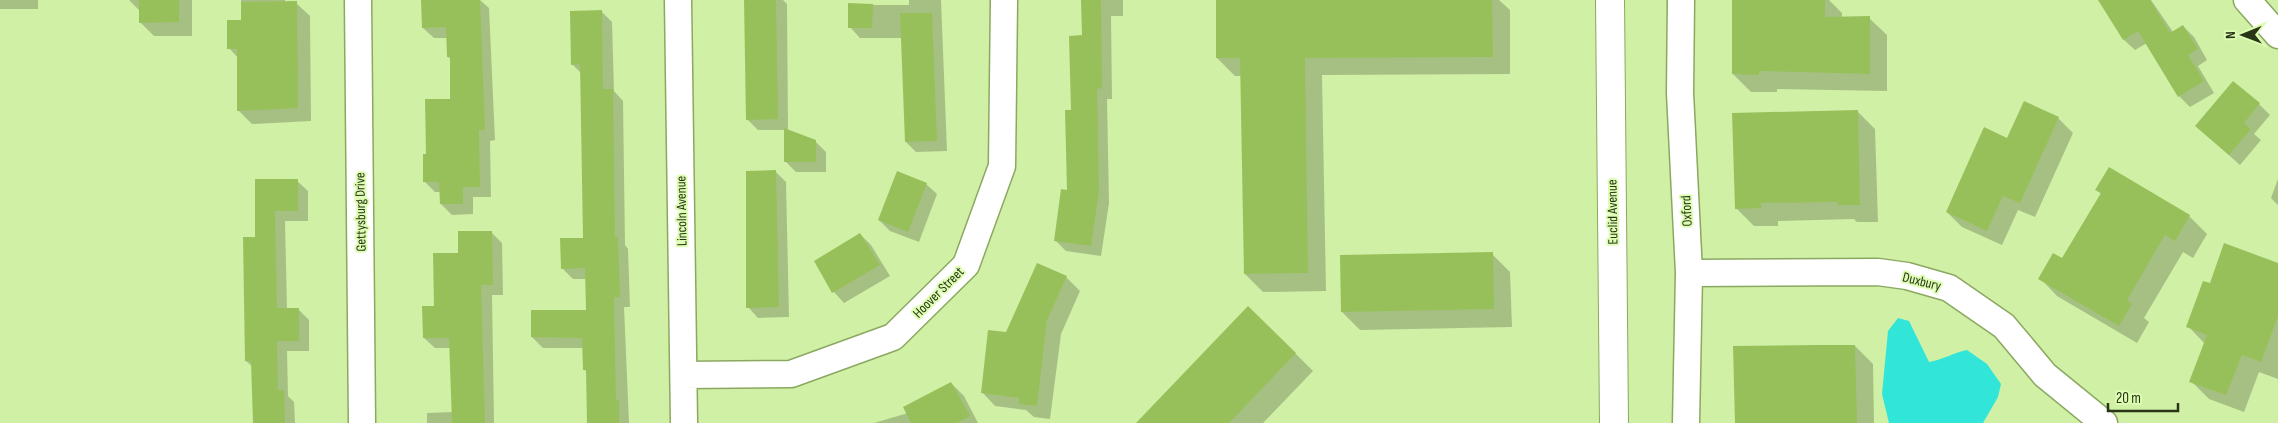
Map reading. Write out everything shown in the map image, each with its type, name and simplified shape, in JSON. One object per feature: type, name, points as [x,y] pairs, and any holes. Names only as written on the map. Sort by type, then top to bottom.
[{"type":"main road","name":"Euclid Avenue","points":[[1610,0],[1614,423]]},
{"type":"street","name":"Gettysburg Drive","points":[[358,0],[362,423]]},
{"type":"street","name":"Lincoln Avenue","points":[[678,0],[684,423]]},
{"type":"street","name":"Hoover Street","points":[[684,375],[791,374],[893,337],[966,265],[1002,166],[1004,0]]},
{"type":"street","name":"Oxford","points":[[1681,0],[1680,93],[1689,273],[1686,423]]},
{"type":"street","points":[[2247,0],[2278,35]]},
{"type":"street","name":"Duxbury","points":[[1689,273],[1878,272],[1907,276],[1949,288],[2004,326],[2045,375],[2104,423]]},
{"type":"water","points":[[1898,318],[1909,321],[1929,362],[1967,350],[1987,364],[2001,384],[1998,397],[1983,423],[1889,423],[1882,394],[1888,331]]},
{"type":"building","points":[[139,0],[179,0],[179,22],[139,23]]},
{"type":"building","points":[[421,0],[480,0],[485,130],[479,130],[480,187],[463,187],[463,204],[440,204],[439,182],[423,182],[423,154],[426,154],[425,99],[450,99],[450,57],[447,57],[446,27],[422,28]]},
{"type":"building","points":[[744,0],[776,0],[778,119],[746,120]]},
{"type":"building","points":[[1081,0],[1101,0],[1102,88],[1097,89],[1099,191],[1091,246],[1054,241],[1061,189],[1067,190],[1065,110],[1071,110],[1069,36],[1082,35]]},
{"type":"building","points":[[1216,0],[1492,0],[1493,57],[1305,58],[1308,273],[1244,274],[1240,58],[1216,58]]},
{"type":"building","points":[[1732,0],[1825,0],[1825,17],[1870,16],[1870,74],[1759,71],[1759,75],[1732,74]]},
{"type":"building","points":[[2098,0],[2150,0],[2170,33],[2183,25],[2198,49],[2188,55],[2204,81],[2178,97],[2138,31],[2123,40]]},
{"type":"building","points":[[297,1],[298,108],[237,111],[237,49],[227,49],[227,20],[241,20],[241,2]]},
{"type":"building","points":[[848,3],[873,4],[872,28],[848,28]]},
{"type":"building","points":[[602,10],[603,89],[613,89],[615,237],[618,237],[620,297],[614,297],[616,400],[619,400],[619,423],[587,423],[586,370],[583,370],[582,338],[531,337],[531,310],[586,310],[585,268],[561,269],[560,238],[583,238],[580,64],[571,65],[570,11]]},
{"type":"building","points":[[900,13],[932,13],[937,141],[905,142]]},
{"type":"building","points":[[2233,81],[2260,103],[2244,123],[2251,129],[2229,155],[2195,126]]},
{"type":"building","points":[[2024,101],[2059,117],[2020,203],[2003,196],[1987,231],[1946,212],[1984,127],[2007,138]]},
{"type":"building","points":[[1858,110],[1860,205],[1838,205],[1838,202],[1761,203],[1761,208],[1735,209],[1732,113]]},
{"type":"building","points":[[784,128],[816,140],[816,162],[784,162]]},
{"type":"building","points":[[2109,167],[2190,215],[2175,241],[2165,235],[2127,300],[2132,304],[2119,326],[2038,279],[2053,253],[2062,258],[2101,193],[2095,190]]},
{"type":"building","points":[[776,170],[779,307],[746,308],[746,171]]},
{"type":"building","points":[[897,171],[927,183],[908,232],[878,220]]},
{"type":"building","points":[[255,179],[298,179],[298,211],[275,211],[277,308],[299,308],[299,341],[277,341],[278,390],[284,390],[285,423],[253,423],[251,361],[245,361],[243,237],[255,237]]},
{"type":"building","points":[[458,231],[492,231],[493,285],[481,285],[485,423],[452,423],[449,338],[423,338],[422,306],[434,306],[433,253],[458,253]]},
{"type":"building","points":[[860,233],[880,265],[832,293],[814,261]]},
{"type":"building","points":[[2224,243],[2278,263],[2278,316],[2261,362],[2242,355],[2226,395],[2189,382],[2207,335],[2186,327],[2203,281],[2210,283]]},
{"type":"building","points":[[1493,252],[1494,309],[1341,312],[1340,255]]},
{"type":"building","points":[[1037,263],[1067,276],[1047,320],[1037,406],[1019,404],[1019,398],[981,393],[988,330],[1006,332]]},
{"type":"building","points":[[1248,306],[1296,353],[1229,423],[1136,423]]},
{"type":"building","points":[[1855,345],[1857,423],[1735,423],[1733,346]]},
{"type":"building","points":[[951,382],[970,416],[957,423],[911,423],[903,407]]}]
